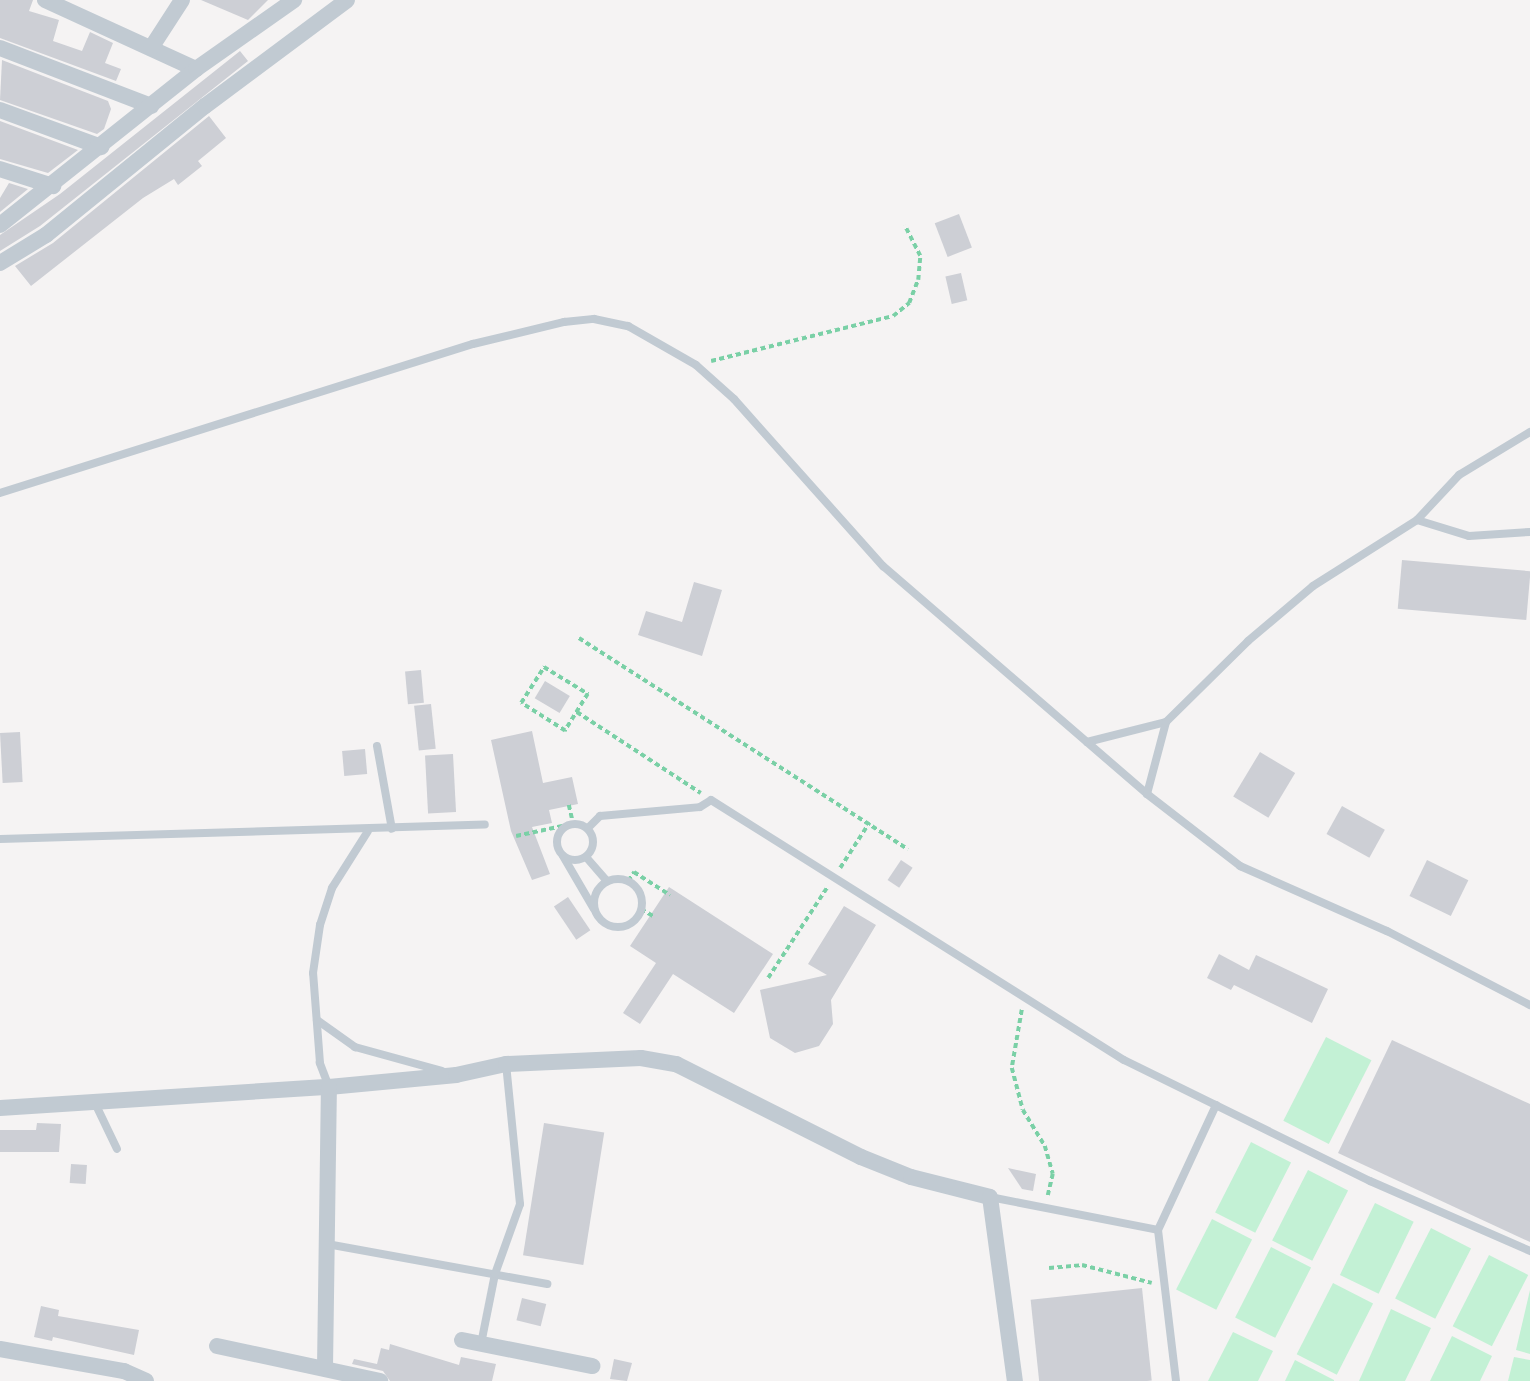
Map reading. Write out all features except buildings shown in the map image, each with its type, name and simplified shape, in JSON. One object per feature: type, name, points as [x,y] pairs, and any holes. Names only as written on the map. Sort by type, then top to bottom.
[{"type":"street","points":[[45,0],[196,69]]},
{"type":"street","points":[[151,48],[182,0]]},
{"type":"street","points":[[0,225],[102,147],[196,69],[294,0]]},
{"type":"street","points":[[0,263],[46,235],[205,106],[342,2]]},
{"type":"street","points":[[0,48],[151,106]]},
{"type":"street","points":[[0,110],[102,147]]},
{"type":"street","points":[[0,169],[53,186]]},
{"type":"street","points":[[0,1108],[329,1087],[456,1075],[506,1064],[641,1058],[676,1064],[861,1157],[911,1177],[990,1197],[1015,1381]]},
{"type":"street","points":[[325,1368],[329,1087]]},
{"type":"street","points":[[462,1340],[592,1366]]},
{"type":"street","points":[[216,1346],[380,1381]]},
{"type":"street","points":[[0,1349],[124,1371],[146,1381]]},
{"type":"lane","points":[[0,493],[473,344],[564,322],[594,319],[628,326],[662,341],[734,399],[884,566],[1147,794],[1240,866],[1387,932],[1530,1005]]},
{"type":"lane","points":[[1087,742],[1167,722],[1313,586],[1417,520],[1459,475],[1530,432]]},
{"type":"lane","points":[[1417,520],[1469,536],[1530,533]]},
{"type":"lane","points":[[1147,794],[1167,722]]},
{"type":"lane","points":[[377,746],[392,830]]},
{"type":"lane","points":[[588,828],[600,816],[700,807],[711,800],[1124,1060],[1370,1181],[1530,1251]]},
{"type":"lane","points":[[588,828],[570,824],[557,842],[594,909],[607,925],[618,928],[637,918],[642,909],[642,897],[628,881],[607,881],[598,888],[594,909]]},
{"type":"lane","points":[[0,839],[368,831],[485,825]]},
{"type":"lane","points":[[562,854],[573,860],[586,856],[594,843],[588,828]]},
{"type":"lane","points":[[329,1087],[320,1063],[313,973],[320,925],[332,888],[368,831]]},
{"type":"lane","points":[[586,856],[607,881]]},
{"type":"lane","points":[[317,1020],[355,1047],[456,1075]]},
{"type":"lane","points":[[481,1344],[495,1274],[520,1203],[506,1064]]},
{"type":"lane","points":[[94,1100],[117,1149]]},
{"type":"lane","points":[[1176,1381],[1157,1230],[1216,1105]]},
{"type":"lane","points":[[990,1197],[1157,1230]]},
{"type":"lane","points":[[327,1244],[547,1284]]},
{"type":"path","points":[[695,365],[893,316],[909,303],[918,280],[920,256],[905,226]]},
{"type":"path","points":[[579,638],[908,849]]},
{"type":"path","points":[[544,667],[588,694],[577,712],[565,731],[521,703],[544,667]]},
{"type":"path","points":[[577,712],[711,800]]},
{"type":"path","points":[[516,836],[570,824],[569,805]]},
{"type":"path","points":[[768,978],[869,823]]},
{"type":"path","points":[[628,881],[634,872],[670,895]]},
{"type":"path","points":[[642,909],[655,917]]},
{"type":"path","points":[[1024,997],[1012,1068],[1023,1110],[1045,1146],[1053,1174],[1045,1207]]},
{"type":"path","points":[[1049,1268],[1082,1265],[1164,1286]]},
{"type":"green space","points":[[1326,1037],[1371,1060],[1329,1144],[1283,1121]]},
{"type":"green space","points":[[1251,1142],[1291,1162],[1255,1233],[1215,1212]]},
{"type":"green space","points":[[1308,1170],[1348,1190],[1312,1261],[1272,1240]]},
{"type":"green space","points":[[1375,1203],[1414,1222],[1379,1294],[1340,1275]]},
{"type":"green space","points":[[1212,1219],[1252,1239],[1216,1310],[1176,1289]]},
{"type":"green space","points":[[1431,1228],[1471,1248],[1435,1319],[1395,1298]]},
{"type":"green space","points":[[1271,1247],[1311,1267],[1275,1338],[1235,1317]]},
{"type":"green space","points":[[1489,1255],[1528,1275],[1492,1346],[1453,1326]]},
{"type":"green space","points":[[1333,1283],[1373,1303],[1337,1375],[1297,1354]]},
{"type":"green space","points":[[1530,1290],[1530,1354],[1516,1350]]},
{"type":"green space","points":[[1391,1309],[1431,1328],[1405,1381],[1359,1381]]},
{"type":"green space","points":[[1233,1332],[1273,1351],[1258,1381],[1208,1381]]},
{"type":"green space","points":[[1452,1336],[1492,1356],[1480,1381],[1430,1381]]},
{"type":"green space","points":[[1514,1357],[1530,1360],[1530,1381],[1508,1381]]},
{"type":"green space","points":[[1295,1360],[1334,1380],[1334,1381],[1285,1381]]}]
